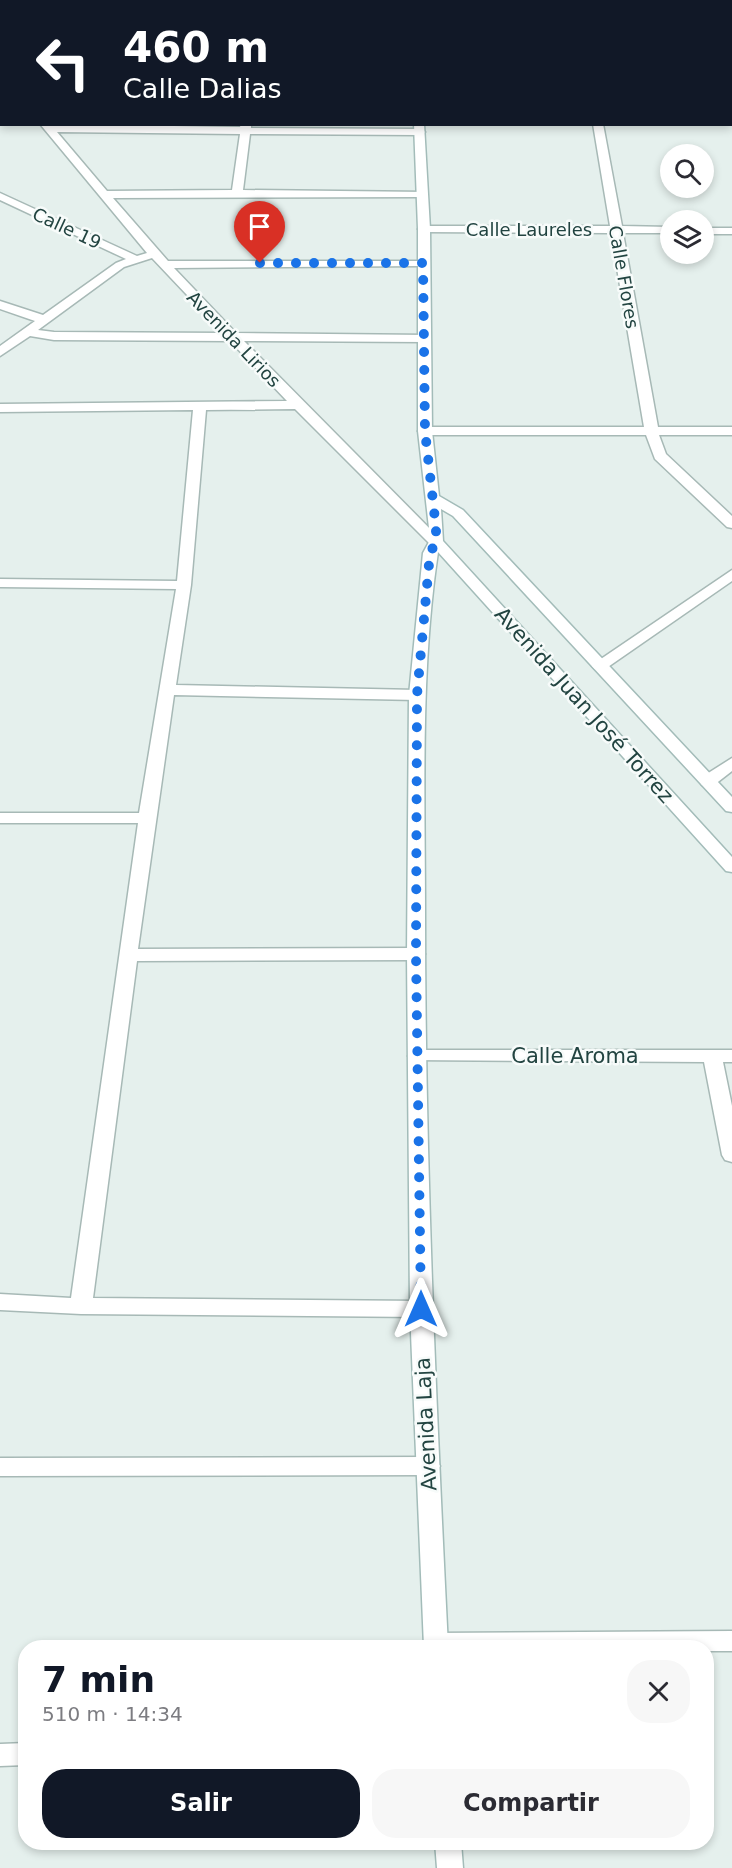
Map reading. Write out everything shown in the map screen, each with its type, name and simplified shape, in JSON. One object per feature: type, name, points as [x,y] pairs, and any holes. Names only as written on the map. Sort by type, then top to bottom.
[{"type":"street","name":"Calle Flores","points":[[598,126],[651,430],[660,456],[732,524]]},
{"type":"street","points":[[47,127],[419,128]]},
{"type":"street","name":"Avenida Lirios","points":[[47,127],[154,254],[232,338],[436,542]]},
{"type":"street","points":[[237,193],[246,128]]},
{"type":"street","name":"Avenida Laja","points":[[419,128],[424,229],[425,431],[436,542],[430,553],[417,695],[416,954],[421,1309],[436,1640]]},
{"type":"street","points":[[103,195],[133,193],[422,194]]},
{"type":"street","name":"Calle 19","points":[[0,196],[134,259]]},
{"type":"street","name":"Calle Laureles","points":[[424,229],[660,230]]},
{"type":"street","points":[[714,231],[732,231]]},
{"type":"street","points":[[0,352],[120,265],[154,254]]},
{"type":"street","points":[[164,265],[423,263]]},
{"type":"street","points":[[0,304],[45,320]]},
{"type":"street","points":[[28,332],[54,336],[424,338]]},
{"type":"street","points":[[0,408],[298,405]]},
{"type":"street","points":[[81,1306],[147,818],[184,585],[200,406]]},
{"type":"street","points":[[425,431],[732,431]]},
{"type":"street","points":[[433,498],[458,513],[732,807]]},
{"type":"street","name":"Avenida Juan José Torrez","points":[[436,542],[732,867]]},
{"type":"street","points":[[600,666],[732,574]]},
{"type":"street","points":[[0,583],[184,585]]},
{"type":"street","points":[[167,690],[417,695]]},
{"type":"street","points":[[708,781],[732,763]]},
{"type":"street","points":[[0,818],[147,818]]},
{"type":"street","points":[[130,955],[416,954]]},
{"type":"street","name":"Calle Aroma","points":[[418,1056],[722,1056]]},
{"type":"street","points":[[722,1056],[732,1155]]},
{"type":"street","points":[[0,1302],[81,1306],[421,1309]]},
{"type":"street","points":[[0,1467],[428,1466]]},
{"type":"street","points":[[714,1641],[732,1641]]},
{"type":"street","points":[[0,1755],[18,1754]]},
{"type":"street","points":[[449,1850],[450,1868]]},
{"type":"route","points":[[260,263],[423,263],[425,431],[436,542],[430,553],[417,695],[416,954],[421,1309]]}]
